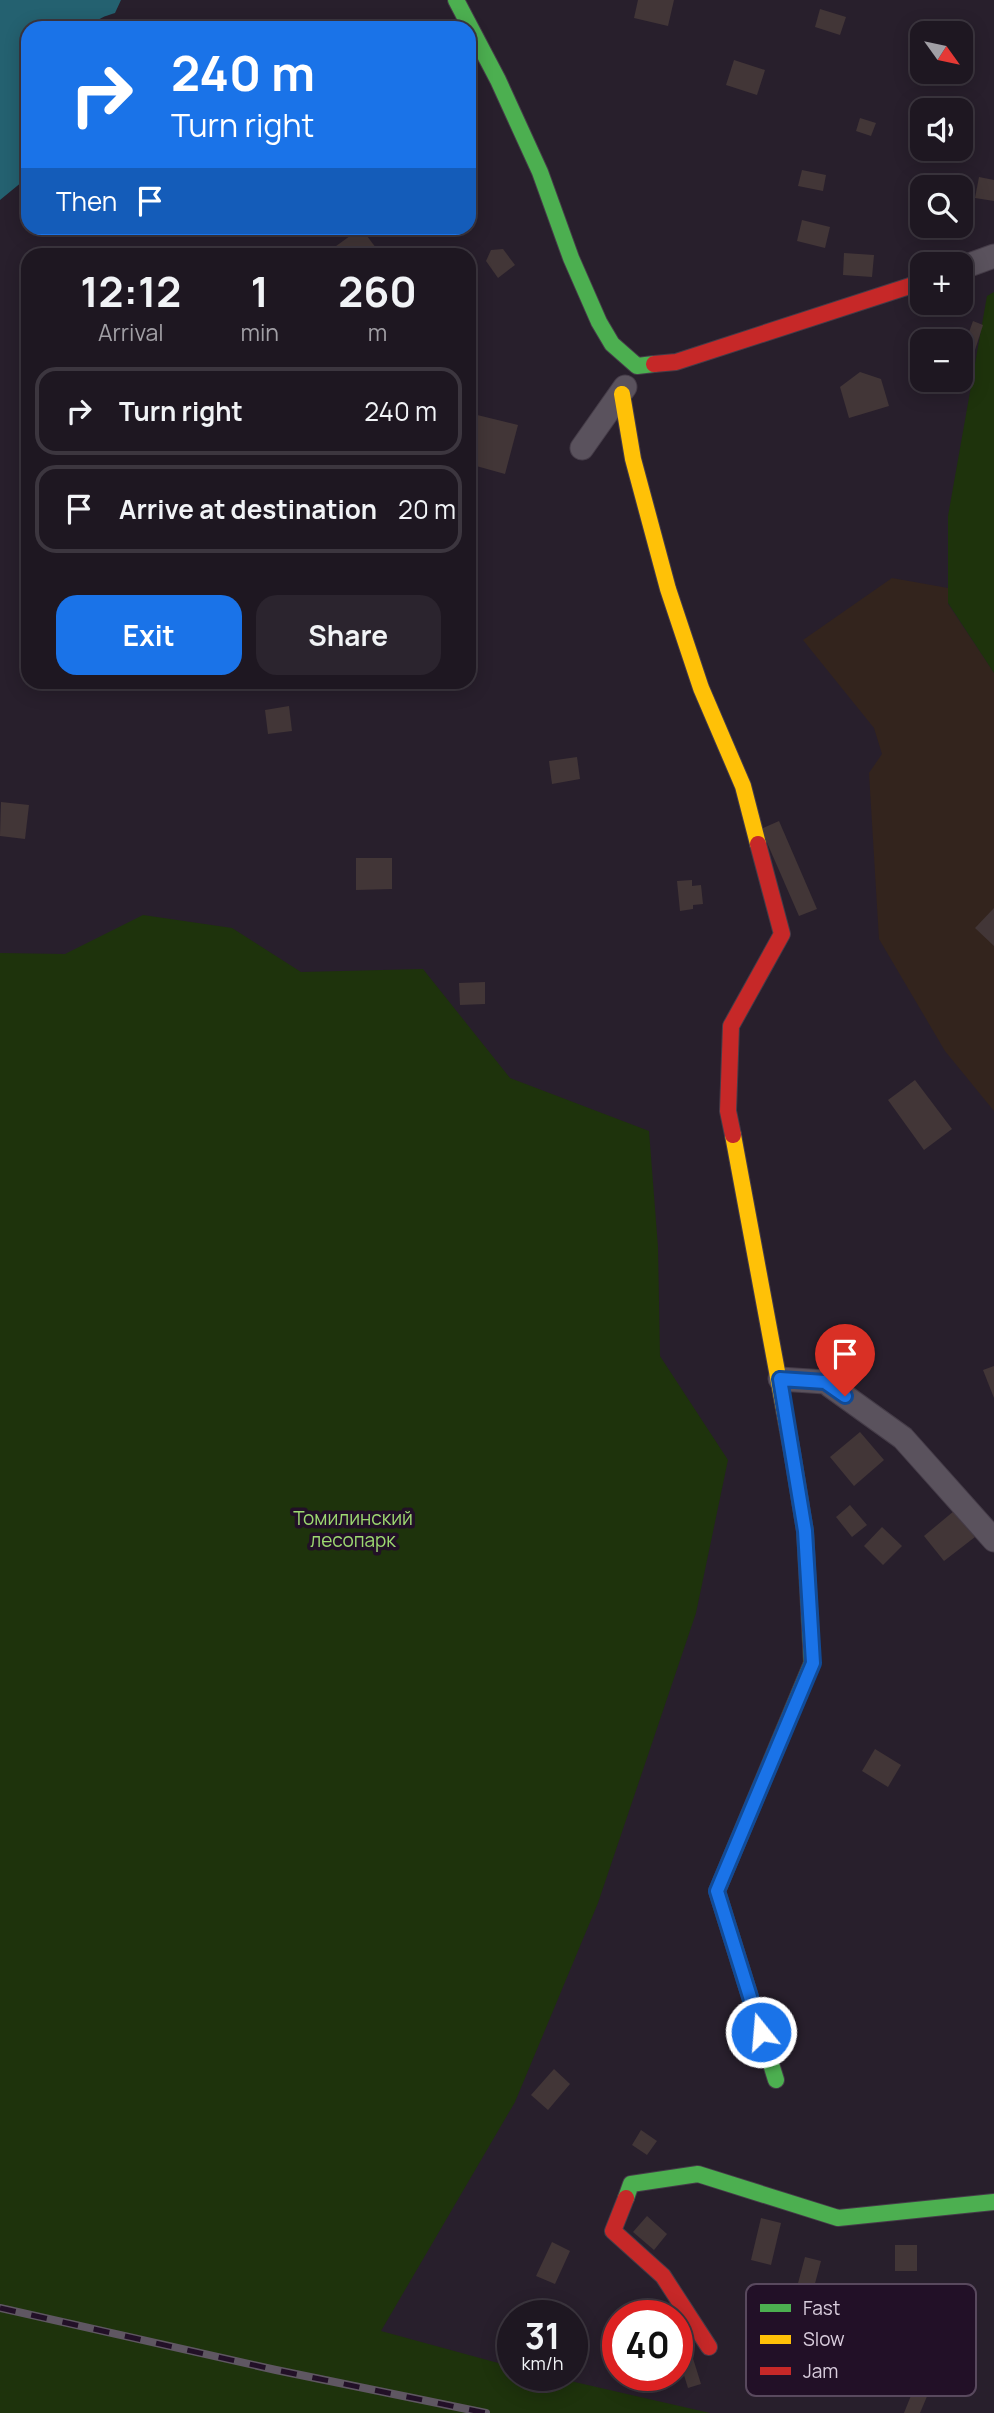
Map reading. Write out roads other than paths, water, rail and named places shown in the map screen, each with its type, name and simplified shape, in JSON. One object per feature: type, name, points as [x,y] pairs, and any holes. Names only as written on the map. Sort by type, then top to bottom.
[{"type":"street","points":[[456,0],[467,21]]},
{"type":"street","points":[[476,38],[540,172],[571,258],[599,322],[612,344],[637,366],[676,362],[910,286]]},
{"type":"street","points":[[973,264],[994,256]]},
{"type":"street","points":[[582,448],[622,394],[637,366]]},
{"type":"street","points":[[622,394],[634,460],[668,589],[701,688],[743,786],[782,934],[731,1026],[728,1111],[780,1379],[805,1531],[813,1663],[717,1891],[776,2080]]},
{"type":"street","points":[[780,1379],[825,1382],[904,1438],[994,1540]]},
{"type":"street","points":[[709,2347],[663,2276],[613,2231],[631,2184],[698,2174],[838,2218],[994,2202]]},
{"type":"water","points":[[0,0],[121,0],[115,13],[97,21],[21,21],[21,183],[0,200]]},
{"type":"railway","points":[[0,2308],[276,2370],[486,2413]]},
{"type":"park label","name":"Томилинский лесопарк","points":[[353,1529]]}]
